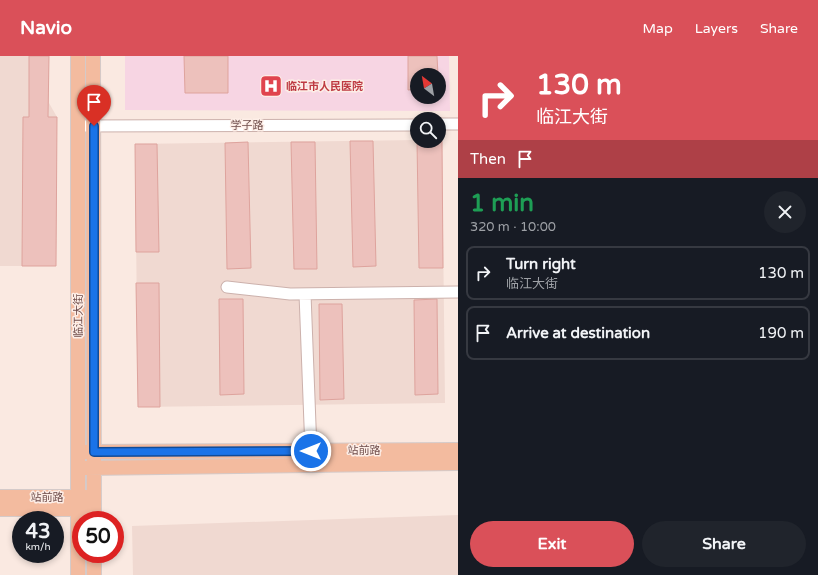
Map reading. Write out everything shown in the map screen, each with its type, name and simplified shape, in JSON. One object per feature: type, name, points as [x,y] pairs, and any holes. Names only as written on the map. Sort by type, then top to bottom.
[{"type":"main road","name":"临江大街","points":[[78,56],[78,575]]},
{"type":"main road","name":"临江大街","points":[[93,56],[94,509]]},
{"type":"main road","name":"站前路","points":[[78,452],[458,450]]},
{"type":"main road","name":"站前路","points":[[78,468],[458,463]]},
{"type":"main road","name":"站前路","points":[[0,497],[78,503],[94,509]]},
{"type":"main road","name":"站前路","points":[[0,509],[78,503]]},
{"type":"main road","points":[[94,563],[94,575]]},
{"type":"street","points":[[446,124],[458,124]]},
{"type":"street","name":"学子路","points":[[78,126],[410,125]]},
{"type":"street","points":[[227,287],[305,294],[458,292]]},
{"type":"street","points":[[305,294],[311,451]]},
{"type":"shaded area","points":[[0,56],[49,56],[49,103],[57,117],[56,266],[0,266]]},
{"type":"shaded area","name":"临江市人民医院","points":[[125,56],[449,56],[450,111],[125,110]]},
{"type":"shaded area","points":[[410,140],[410,148],[442,148],[445,403],[138,407],[135,144]]},
{"type":"shaded area","points":[[458,515],[458,575],[133,575],[132,526]]},
{"type":"building","points":[[29,56],[49,56],[48,117],[57,117],[56,266],[22,266],[23,117],[29,117]]},
{"type":"building","points":[[184,56],[228,56],[228,93],[185,93]]},
{"type":"building","points":[[408,56],[437,56],[438,68],[410,68],[410,90],[408,90]]},
{"type":"building","points":[[350,141],[373,141],[376,266],[353,267]]},
{"type":"building","points":[[248,142],[251,268],[227,269],[225,143]]},
{"type":"building","points":[[291,142],[315,142],[317,269],[294,269]]},
{"type":"building","points":[[135,144],[157,144],[159,252],[136,252]]},
{"type":"building","points":[[417,148],[442,148],[443,268],[419,268]]},
{"type":"building","points":[[136,283],[159,283],[160,407],[138,407]]},
{"type":"building","points":[[219,299],[243,299],[244,394],[220,395]]},
{"type":"building","points":[[437,299],[438,394],[415,395],[414,300]]},
{"type":"building","points":[[319,304],[342,304],[344,399],[320,400]]},
{"type":"place","name":"临江市人民医院","points":[[271,86]]},
{"type":"route","points":[[94,126],[94,452],[311,451]]}]
